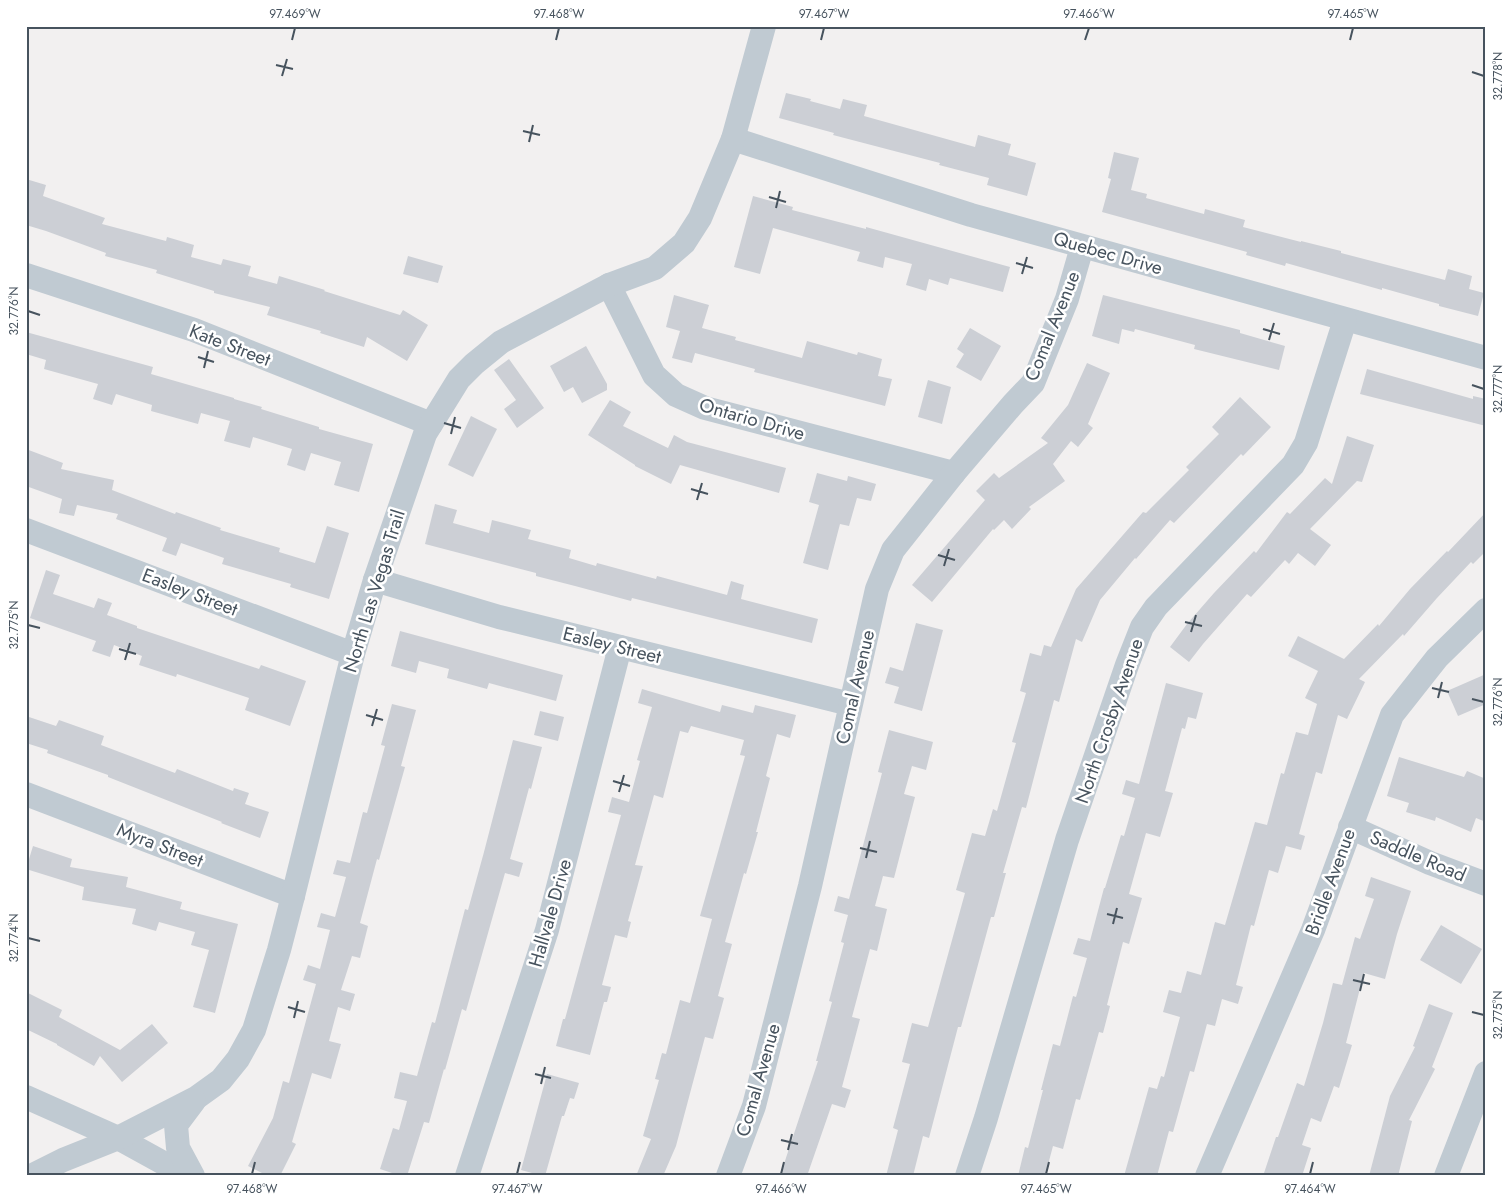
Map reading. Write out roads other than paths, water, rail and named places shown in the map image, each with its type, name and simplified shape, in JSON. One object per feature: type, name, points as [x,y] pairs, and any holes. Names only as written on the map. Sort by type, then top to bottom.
[{"type":"street","name":"North Las Vegas Trail","points":[[31,1176],[63,1160],[118,1138],[196,1098],[221,1080],[238,1059],[254,1030],[279,950],[353,654],[375,580],[425,434],[459,379],[501,342],[609,285],[655,268],[684,243],[700,218],[733,139],[764,26]]},
{"type":"street","name":"Quebec Drive","points":[[733,139],[971,215],[1486,358]]},
{"type":"street","name":"Comal Avenue","points":[[728,1176],[754,1106],[810,886],[877,589],[893,550],[954,473],[1033,383],[1066,299],[1082,246]]},
{"type":"street","name":"Kate Street","points":[[26,275],[194,330],[431,424]]},
{"type":"street","name":"Ontario Drive","points":[[609,285],[654,375],[676,395],[705,408],[954,473]]},
{"type":"street","name":"North Crosby Avenue","points":[[967,1176],[986,1118],[1067,840],[1127,665],[1142,627],[1156,607],[1293,465],[1306,443],[1345,320]]},
{"type":"street","name":"Easley Street","points":[[26,530],[353,654]]},
{"type":"street","name":"Easley Street","points":[[375,580],[499,617],[850,704]]},
{"type":"street","name":"Bridle Avenue","points":[[1207,1176],[1313,930],[1392,715],[1437,658],[1486,610]]},
{"type":"street","name":"Hallvale Drive","points":[[467,1176],[547,930],[620,647]]},
{"type":"street","name":"Myra Street","points":[[26,794],[294,896]]},
{"type":"street","name":"Saddle Road","points":[[1350,828],[1430,863],[1486,884]]},
{"type":"street","points":[[1446,1176],[1486,1073]]},
{"type":"street","points":[[26,1097],[118,1138],[187,1176]]},
{"type":"street","points":[[193,1176],[178,1148],[176,1125],[196,1098]]}]
